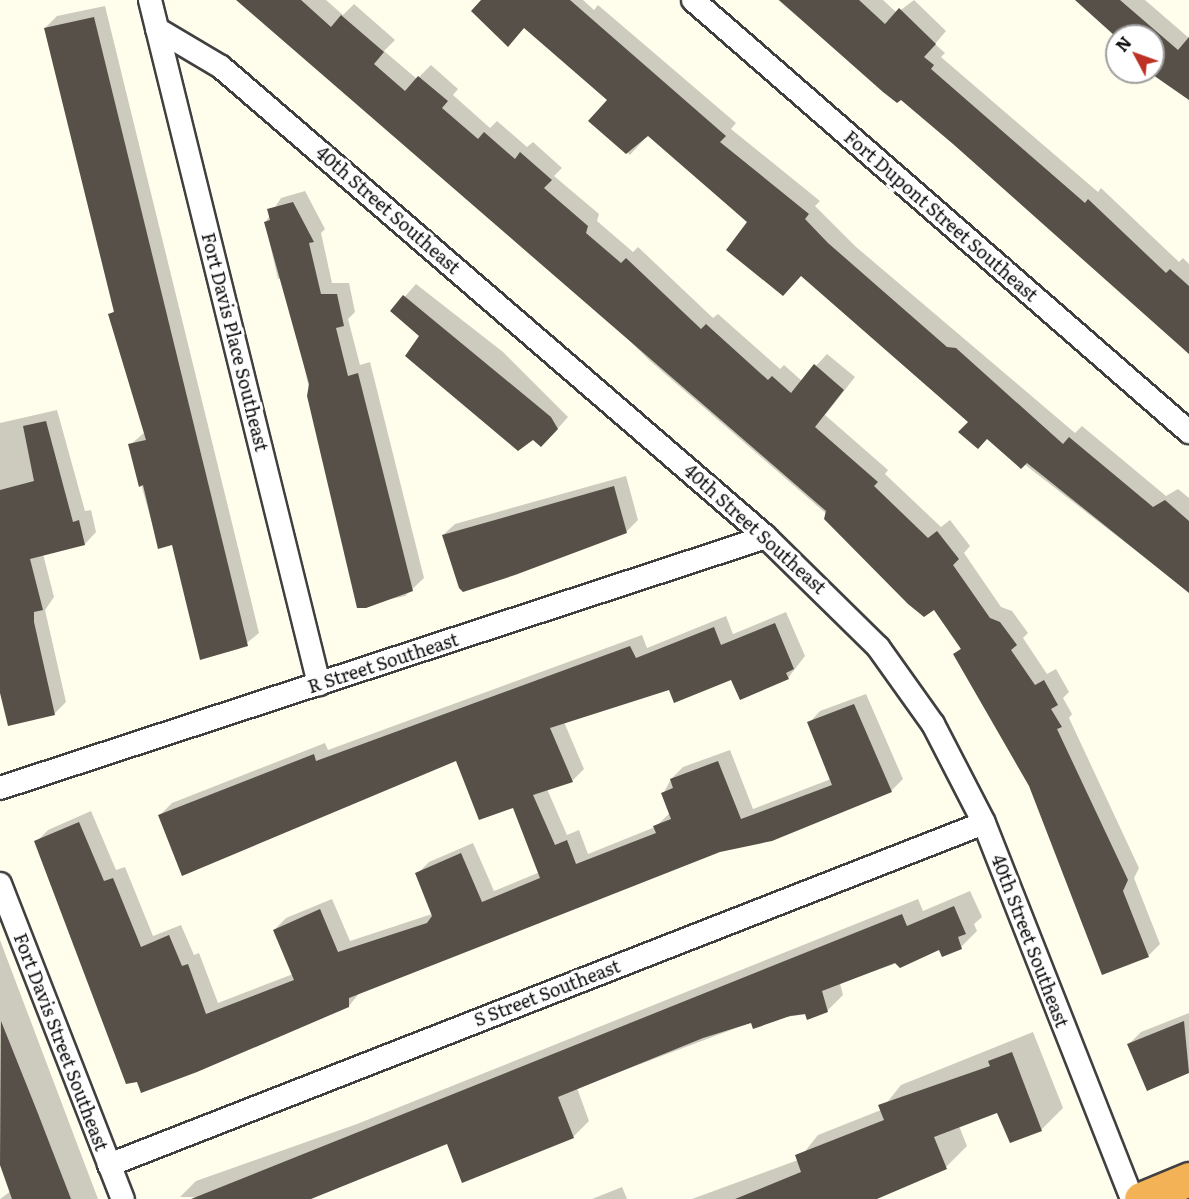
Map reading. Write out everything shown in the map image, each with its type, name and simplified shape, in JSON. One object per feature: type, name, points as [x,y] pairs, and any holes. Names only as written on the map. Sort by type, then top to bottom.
[{"type":"highway","points":[[1141,1199],[1189,1179]]},
{"type":"street","name":"Fort Davis Place Southeast","points":[[150,0],[319,684]]},
{"type":"street","name":"Fort Dupont Street Southeast","points":[[693,0],[1189,432]]},
{"type":"street","name":"40th Street Southeast","points":[[157,28],[221,67],[766,537],[853,619],[895,670],[933,724],[984,823],[1132,1199]]},
{"type":"street","name":"R Street Southeast","points":[[0,788],[766,537]]},
{"type":"street","name":"S Street Southeast","points":[[109,1165],[984,823]]},
{"type":"street","name":"Fort Davis Street Southeast","points":[[0,884],[123,1199]]},
{"type":"building","points":[[236,0],[301,0],[331,27],[341,15],[384,52],[374,64],[405,91],[418,76],[448,101],[442,108],[478,139],[484,132],[515,159],[520,152],[552,180],[544,188],[588,226],[586,233],[621,263],[626,258],[701,329],[706,324],[768,380],[772,376],[791,393],[814,364],[844,390],[815,427],[878,482],[874,486],[928,538],[937,531],[959,559],[953,565],[990,618],[1000,622],[1017,645],[1011,650],[1035,685],[1044,680],[1058,705],[1051,709],[1062,727],[1057,729],[1128,880],[1123,891],[1149,957],[1102,975],[1029,786],[953,654],[961,649],[934,610],[924,617],[908,604],[824,519],[826,511]]},
{"type":"building","points":[[481,0],[570,0],[726,136],[720,142],[809,214],[805,219],[828,243],[947,347],[956,348],[1063,444],[1069,437],[1153,507],[1165,500],[1189,521],[1189,593],[1027,463],[1021,469],[987,439],[978,449],[958,432],[968,422],[801,276],[783,296],[726,250],[747,222],[648,136],[626,154],[588,121],[607,100],[524,28],[508,47],[471,11]]},
{"type":"building","points":[[779,0],[859,0],[885,24],[899,8],[936,44],[924,57],[934,65],[931,69],[1085,203],[1088,199],[1166,273],[1170,269],[1189,286],[1189,354],[953,144],[901,100],[897,103],[883,92]]},
{"type":"building","points":[[1075,0],[1120,0],[1148,24],[1105,24],[1105,27]]},
{"type":"building","points":[[94,17],[248,646],[200,660],[172,545],[158,549],[143,485],[139,487],[128,444],[146,440],[108,314],[114,312],[44,28]]},
{"type":"building","points":[[1189,37],[1189,100],[1165,83],[1165,39],[1178,50]]},
{"type":"building","points":[[293,202],[314,242],[309,243],[321,294],[337,294],[344,326],[336,328],[348,376],[358,373],[413,591],[366,608],[357,608],[307,396],[309,384],[264,222],[270,220],[267,209]]},
{"type":"building","points":[[403,295],[551,417],[558,429],[541,447],[533,440],[518,451],[405,356],[419,336],[390,311]]},
{"type":"building","points":[[46,421],[73,522],[79,520],[85,545],[30,559],[43,610],[34,612],[34,622],[55,715],[8,726],[0,693],[0,490],[34,481],[23,426]]},
{"type":"building","points":[[614,486],[627,533],[515,575],[463,592],[459,588],[442,535]]},
{"type":"building","points":[[775,623],[794,669],[786,673],[789,679],[740,700],[731,680],[674,703],[669,690],[550,728],[573,782],[533,795],[555,845],[567,840],[576,864],[656,833],[653,826],[671,819],[661,793],[673,788],[670,779],[718,761],[741,819],[832,785],[807,722],[854,704],[892,792],[772,841],[720,852],[349,998],[349,1007],[197,1072],[141,1093],[137,1082],[126,1084],[34,841],[79,822],[104,881],[113,878],[141,947],[169,935],[182,966],[188,964],[206,1014],[294,980],[273,930],[320,909],[338,952],[427,923],[432,916],[415,873],[461,853],[482,902],[540,878],[513,808],[479,820],[456,761],[182,876],[158,815],[314,754],[316,761],[630,646],[636,658],[714,627],[721,645]]},
{"type":"building","points":[[954,906],[966,934],[958,937],[962,949],[942,957],[939,950],[900,968],[895,963],[822,991],[828,1012],[807,1020],[805,1014],[790,1016],[753,1029],[751,1023],[703,1038],[558,1097],[574,1138],[462,1183],[447,1144],[311,1199],[191,1199],[902,914],[907,926]]},
{"type":"building","points":[[1,1021],[71,1199],[12,1199],[0,1165]]},
{"type":"building","points":[[1184,1021],[1189,1073],[1147,1091],[1127,1044]]},
{"type":"building","points":[[1012,1052],[1042,1131],[1010,1143],[997,1113],[934,1137],[947,1169],[877,1199],[735,1199],[801,1172],[795,1155],[884,1120],[878,1105],[990,1066],[988,1061]]}]
